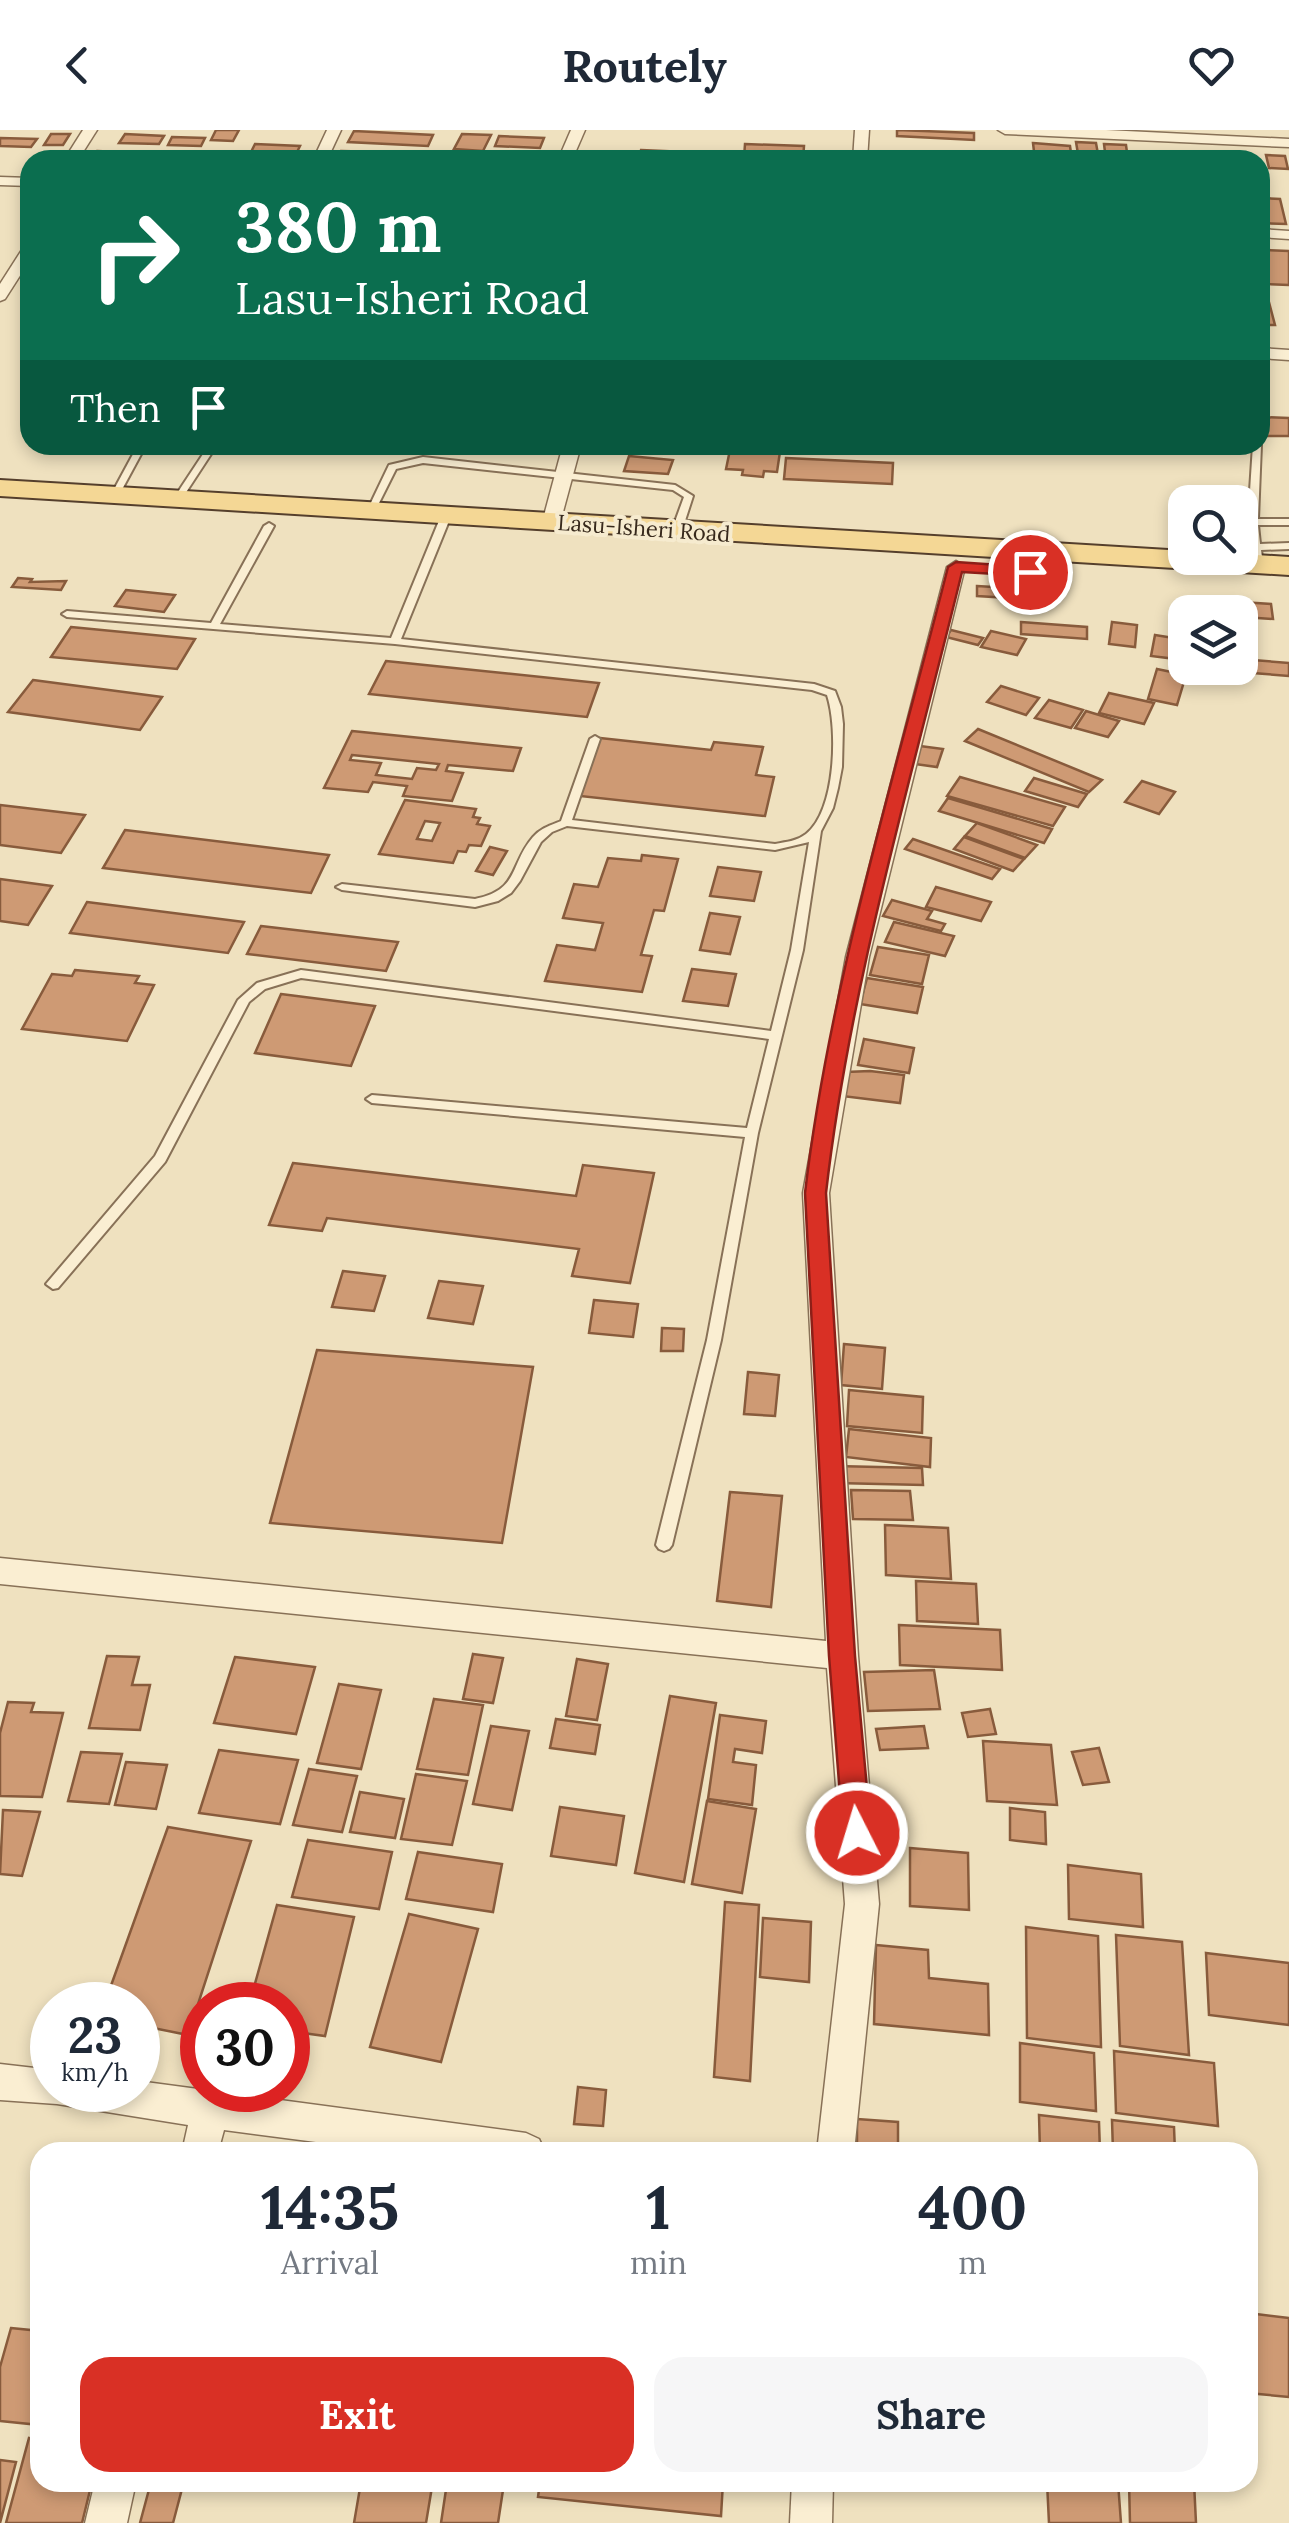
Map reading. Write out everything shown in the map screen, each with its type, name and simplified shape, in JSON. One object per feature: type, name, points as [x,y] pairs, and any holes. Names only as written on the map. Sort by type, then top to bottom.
[{"type":"main road","name":"Lasu-Isheri Road","points":[[0,488],[371,511],[442,526],[956,567],[1289,588]]},
{"type":"main road","name":"Lasu-Isheri Road","points":[[0,510],[269,526],[551,523],[1168,552]]},
{"type":"main road","name":"Lasu-Isheri Road","points":[[1258,556],[1289,566]]},
{"type":"street","points":[[1005,130],[1289,143]]},
{"type":"street","points":[[1,295],[20,264]]},
{"type":"street","points":[[551,523],[569,455]]},
{"type":"street","points":[[836,2142],[862,1904],[842,1656],[816,1193],[824,1117],[956,567]]},
{"type":"street","points":[[0,1571],[842,1656]]},
{"type":"street","points":[[0,2082],[30,2085]]},
{"type":"street","points":[[202,2142],[210,2112]]},
{"type":"street","points":[[246,2112],[456,2142]]},
{"type":"street","points":[[106,2523],[114,2492]]},
{"type":"street","points":[[810,2523],[812,2492]]},
{"type":"lane","points":[[115,495],[137,455]]},
{"type":"lane","points":[[178,498],[206,455]]},
{"type":"lane","points":[[1255,485],[1256,455]]},
{"type":"lane","points":[[371,511],[392,467],[424,460],[675,488],[689,496],[677,530]]},
{"type":"lane","points":[[1258,522],[1289,522]]},
{"type":"lane","points":[[214,626],[269,526]]},
{"type":"lane","points":[[395,641],[442,526]]},
{"type":"lane","points":[[1258,556],[1289,546]]},
{"type":"lane","points":[[68,614],[395,641],[814,687],[831,693],[838,706],[840,762],[816,832],[797,950],[752,1133],[714,1340],[664,1545]]},
{"type":"lane","points":[[566,823],[595,739]]},
{"type":"lane","points":[[342,887],[495,902],[506,896],[538,836],[547,827],[566,823],[776,848],[800,842],[816,832]]},
{"type":"lane","points":[[53,1284],[160,1158],[244,1000],[260,986],[301,974],[775,1036]]},
{"type":"lane","points":[[372,1100],[752,1133]]},
{"type":"building","points":[[216,130],[239,130],[233,141],[211,140]]},
{"type":"building","points":[[897,130],[974,133],[974,140],[897,136]]},
{"type":"building","points":[[354,131],[433,135],[428,146],[348,142]]},
{"type":"building","points":[[51,134],[70,134],[63,145],[44,145]]},
{"type":"building","points":[[125,134],[164,136],[159,144],[119,143]]},
{"type":"building","points":[[462,134],[491,135],[484,150],[454,149]]},
{"type":"building","points":[[499,136],[544,138],[540,148],[495,146]]},
{"type":"building","points":[[172,137],[205,138],[201,146],[168,145]]},
{"type":"building","points":[[0,138],[37,139],[31,147],[0,146]]},
{"type":"building","points":[[1076,142],[1096,143],[1097,150],[1077,150]]},
{"type":"building","points":[[1033,143],[1070,146],[1071,150],[1034,150]]},
{"type":"building","points":[[255,144],[300,146],[298,150],[252,150]]},
{"type":"building","points":[[745,144],[804,146],[804,150],[745,150]]},
{"type":"building","points":[[1104,144],[1126,145],[1127,150],[1105,150]]},
{"type":"building","points":[[1270,155],[1285,156],[1288,169],[1270,168]]},
{"type":"building","points":[[1270,198],[1280,199],[1286,224],[1270,223]]},
{"type":"building","points":[[1270,250],[1289,251],[1289,285],[1270,284]]},
{"type":"building","points":[[1270,417],[1289,418],[1289,436],[1270,436]]},
{"type":"building","points":[[729,455],[780,455],[777,472],[764,471],[763,477],[726,469]]},
{"type":"building","points":[[629,456],[673,460],[668,474],[624,471]]},
{"type":"building","points":[[786,458],[893,463],[892,484],[784,479]]},
{"type":"building","points":[[18,578],[32,579],[30,582],[66,581],[61,590],[12,587]]},
{"type":"building","points":[[977,586],[1040,590],[1040,600],[977,596]]},
{"type":"building","points":[[126,590],[175,595],[164,612],[115,606]]},
{"type":"building","points":[[1258,603],[1271,604],[1273,619],[1258,618]]},
{"type":"building","points":[[1021,622],[1087,627],[1087,639],[1021,634]]},
{"type":"building","points":[[1112,622],[1137,625],[1135,647],[1109,644]]},
{"type":"building","points":[[71,627],[195,639],[177,669],[51,657]]},
{"type":"building","points":[[951,630],[983,638],[978,645],[946,637]]},
{"type":"building","points":[[991,631],[1026,639],[1017,655],[981,647]]},
{"type":"building","points":[[1155,635],[1168,637],[1168,658],[1151,656]]},
{"type":"building","points":[[1258,660],[1289,663],[1289,676],[1258,673]]},
{"type":"building","points":[[386,661],[599,683],[587,717],[369,694]]},
{"type":"building","points":[[1157,669],[1168,671],[1168,685],[1183,685],[1177,705],[1148,699]]},
{"type":"building","points":[[33,680],[162,697],[140,730],[8,712]]},
{"type":"building","points":[[1001,686],[1039,698],[1026,715],[987,702]]},
{"type":"building","points":[[1109,693],[1154,703],[1144,724],[1099,713]]},
{"type":"building","points":[[1049,700],[1083,710],[1071,728],[1035,718]]},
{"type":"building","points":[[1086,711],[1119,721],[1108,737],[1075,728]]},
{"type":"building","points":[[978,729],[1102,780],[1089,792],[965,741]]},
{"type":"building","points":[[352,731],[521,748],[513,771],[448,765],[446,771],[463,773],[452,801],[403,796],[407,786],[373,782],[368,792],[324,788]],"holes":[[[352,755],[439,764],[436,770],[417,768],[412,779],[376,775],[381,763],[350,760]]]},
{"type":"building","points":[[600,738],[711,750],[714,742],[763,747],[756,775],[774,777],[765,816],[580,796]]},
{"type":"building","points":[[920,746],[943,749],[937,767],[915,764]]},
{"type":"building","points":[[960,777],[1065,807],[1053,826],[947,796]]},
{"type":"building","points":[[1034,778],[1087,794],[1078,807],[1025,791]]},
{"type":"building","points":[[1142,781],[1175,792],[1159,814],[1125,802]]},
{"type":"building","points":[[948,798],[1052,829],[1044,843],[939,811]]},
{"type":"building","points":[[405,800],[476,809],[473,817],[480,818],[477,824],[490,826],[481,846],[469,845],[466,852],[458,851],[453,863],[379,854]],"holes":[[[425,821],[440,823],[432,841],[417,839]]]},
{"type":"building","points":[[0,805],[85,815],[61,853],[0,845]]},
{"type":"building","points":[[977,823],[1037,845],[1025,858],[965,836]]},
{"type":"building","points":[[125,830],[329,855],[311,893],[103,868]]},
{"type":"building","points":[[964,837],[1024,859],[1013,871],[954,849]]},
{"type":"building","points":[[913,839],[1000,869],[992,879],[905,849]]},
{"type":"building","points":[[490,847],[507,851],[493,875],[476,871]]},
{"type":"building","points":[[642,855],[678,859],[664,911],[654,910],[641,955],[652,956],[642,992],[545,981],[557,945],[595,950],[603,923],[563,918],[574,884],[598,887],[608,858],[641,861]]},
{"type":"building","points":[[718,867],[761,872],[754,901],[710,896]]},
{"type":"building","points":[[0,879],[52,886],[28,925],[0,921]]},
{"type":"building","points":[[936,887],[991,902],[981,921],[926,907]]},
{"type":"building","points":[[892,900],[932,911],[927,919],[945,924],[941,931],[883,916]]},
{"type":"building","points":[[87,902],[244,922],[228,953],[70,933]]},
{"type":"building","points":[[710,913],[740,917],[730,954],[700,950]]},
{"type":"building","points":[[894,922],[954,936],[945,956],[885,942]]},
{"type":"building","points":[[261,926],[398,942],[386,971],[247,954]]},
{"type":"building","points":[[878,947],[929,955],[922,984],[870,975]]},
{"type":"building","points":[[692,969],[736,974],[728,1006],[683,1001]]},
{"type":"building","points":[[75,970],[139,976],[135,983],[154,985],[127,1041],[22,1029],[52,974],[72,976]]},
{"type":"building","points":[[867,978],[923,987],[917,1013],[860,1004]]},
{"type":"building","points":[[281,994],[375,1006],[351,1066],[255,1053]]},
{"type":"building","points":[[864,1039],[914,1048],[909,1073],[858,1065]]},
{"type":"building","points":[[846,1072],[904,1075],[900,1103],[842,1096]]},
{"type":"building","points":[[293,1163],[576,1196],[583,1165],[654,1173],[630,1283],[572,1276],[579,1249],[327,1218],[322,1231],[269,1225]]},
{"type":"building","points":[[343,1271],[385,1276],[374,1311],[332,1307]]},
{"type":"building","points":[[439,1281],[483,1286],[473,1324],[428,1318]]},
{"type":"building","points":[[594,1300],[638,1304],[633,1337],[589,1333]]},
{"type":"building","points":[[662,1328],[684,1329],[683,1351],[661,1351]]},
{"type":"building","points":[[844,1344],[885,1348],[882,1389],[841,1385]]},
{"type":"building","points":[[317,1350],[533,1367],[502,1543],[270,1523]]},
{"type":"building","points":[[748,1372],[779,1375],[775,1416],[744,1414]]},
{"type":"building","points":[[849,1390],[923,1397],[922,1433],[847,1426]]},
{"type":"building","points":[[849,1429],[931,1438],[930,1467],[846,1457]]},
{"type":"building","points":[[835,1466],[922,1468],[923,1485],[836,1483]]},
{"type":"building","points":[[851,1490],[910,1491],[913,1520],[853,1519]]},
{"type":"building","points":[[730,1492],[782,1496],[771,1607],[717,1601]]},
{"type":"building","points":[[885,1525],[948,1528],[951,1579],[886,1575]]},
{"type":"building","points":[[916,1581],[976,1584],[978,1624],[917,1621]]},
{"type":"building","points":[[899,1625],[1000,1630],[1002,1670],[900,1665]]},
{"type":"building","points":[[473,1654],[503,1658],[493,1703],[463,1699]]},
{"type":"building","points":[[107,1656],[139,1657],[132,1685],[150,1685],[140,1730],[89,1728]]},
{"type":"building","points":[[235,1657],[315,1667],[296,1734],[214,1723]]},
{"type":"building","points":[[577,1659],[608,1664],[597,1720],[566,1716]]},
{"type":"building","points":[[934,1670],[940,1709],[868,1711],[864,1672]]},
{"type":"building","points":[[339,1684],[381,1690],[361,1769],[317,1763]]},
{"type":"building","points":[[670,1696],[716,1703],[684,1882],[635,1873]]},
{"type":"building","points":[[434,1699],[483,1705],[468,1775],[417,1769]]},
{"type":"building","points":[[8,1702],[34,1703],[31,1712],[63,1713],[42,1797],[0,1796],[0,1733]]},
{"type":"building","points":[[990,1709],[996,1734],[968,1737],[962,1713]]},
{"type":"building","points":[[720,1715],[766,1721],[762,1753],[735,1749],[733,1762],[756,1765],[752,1805],[708,1799]]},
{"type":"building","points":[[556,1719],[600,1725],[595,1754],[550,1748]]},
{"type":"building","points":[[491,1726],[529,1731],[512,1810],[473,1804]]},
{"type":"building","points":[[924,1726],[928,1748],[880,1750],[876,1729]]},
{"type":"building","points":[[983,1741],[1051,1745],[1057,1805],[987,1801]]},
{"type":"building","points":[[1099,1748],[1109,1782],[1083,1785],[1072,1752]]},
{"type":"building","points":[[219,1750],[298,1760],[280,1824],[199,1813]]},
{"type":"building","points":[[81,1752],[122,1754],[109,1804],[68,1801]]},
{"type":"building","points":[[126,1762],[167,1765],[156,1809],[115,1805]]},
{"type":"building","points":[[309,1769],[357,1776],[342,1832],[293,1825]]},
{"type":"building","points":[[416,1774],[467,1781],[452,1845],[401,1839]]},
{"type":"building","points":[[360,1792],[404,1799],[395,1838],[350,1832]]},
{"type":"building","points":[[707,1801],[756,1809],[742,1893],[692,1884]]},
{"type":"building","points":[[560,1807],[624,1816],[616,1865],[551,1856]]},
{"type":"building","points":[[1010,1808],[1045,1812],[1046,1844],[1010,1840]]},
{"type":"building","points":[[3,1810],[40,1812],[22,1876],[0,1874]]},
{"type":"building","points":[[168,1827],[251,1841],[205,1982],[180,1982],[180,2033],[160,2029],[160,1982],[112,1982]]},
{"type":"building","points":[[308,1840],[392,1852],[379,1909],[292,1897]]},
{"type":"building","points":[[910,1848],[968,1853],[969,1910],[910,1906]]},
{"type":"building","points":[[418,1852],[502,1864],[493,1912],[406,1899]]},
{"type":"building","points":[[1068,1865],[1141,1874],[1143,1927],[1069,1919]]},
{"type":"building","points":[[725,1902],[759,1905],[750,2081],[714,2077]]},
{"type":"building","points":[[277,1905],[354,1917],[325,2036],[310,2034],[310,1982],[255,1982]]},
{"type":"building","points":[[409,1914],[478,1929],[441,2062],[370,2047]]},
{"type":"building","points":[[763,1918],[811,1922],[809,1982],[760,1977]]},
{"type":"building","points":[[1026,1927],[1098,1936],[1101,2047],[1027,2038]]},
{"type":"building","points":[[1116,1935],[1182,1942],[1189,2055],[1120,2046]]},
{"type":"building","points":[[876,1945],[928,1950],[929,1978],[988,1984],[989,2035],[874,2024]]},
{"type":"building","points":[[1206,1953],[1289,1963],[1289,2025],[1209,2015]]},
{"type":"building","points":[[1020,2043],[1094,2053],[1096,2111],[1020,2102]]},
{"type":"building","points":[[1114,2051],[1214,2063],[1218,2126],[1116,2113]]},
{"type":"building","points":[[578,2087],[606,2090],[603,2126],[574,2124]]},
{"type":"building","points":[[1039,2115],[1099,2122],[1100,2142],[1040,2142]]},
{"type":"building","points":[[857,2119],[898,2122],[898,2142],[857,2142]]},
{"type":"building","points":[[1112,2120],[1174,2127],[1175,2142],[1113,2142]]},
{"type":"building","points":[[1258,2314],[1289,2318],[1289,2397],[1258,2394]]},
{"type":"building","points":[[11,2328],[30,2330],[30,2424],[0,2421],[0,2367]]},
{"type":"building","points":[[29,2438],[30,2492],[90,2492],[82,2523],[6,2523]]},
{"type":"building","points":[[0,2460],[16,2462],[0,2523]]},
{"type":"building","points":[[148,2492],[181,2492],[173,2523],[140,2523]]},
{"type":"building","points":[[359,2492],[431,2492],[426,2523],[354,2523]]},
{"type":"building","points":[[446,2492],[503,2492],[498,2523],[441,2523]]},
{"type":"building","points":[[539,2492],[722,2492],[721,2516],[538,2497]]},
{"type":"building","points":[[1047,2492],[1119,2492],[1121,2523],[1049,2523]]},
{"type":"building","points":[[1129,2492],[1194,2492],[1196,2523],[1130,2523]]},
{"type":"route","points":[[857,1833],[842,1656],[816,1193],[824,1117],[956,567],[1030,572]]}]
